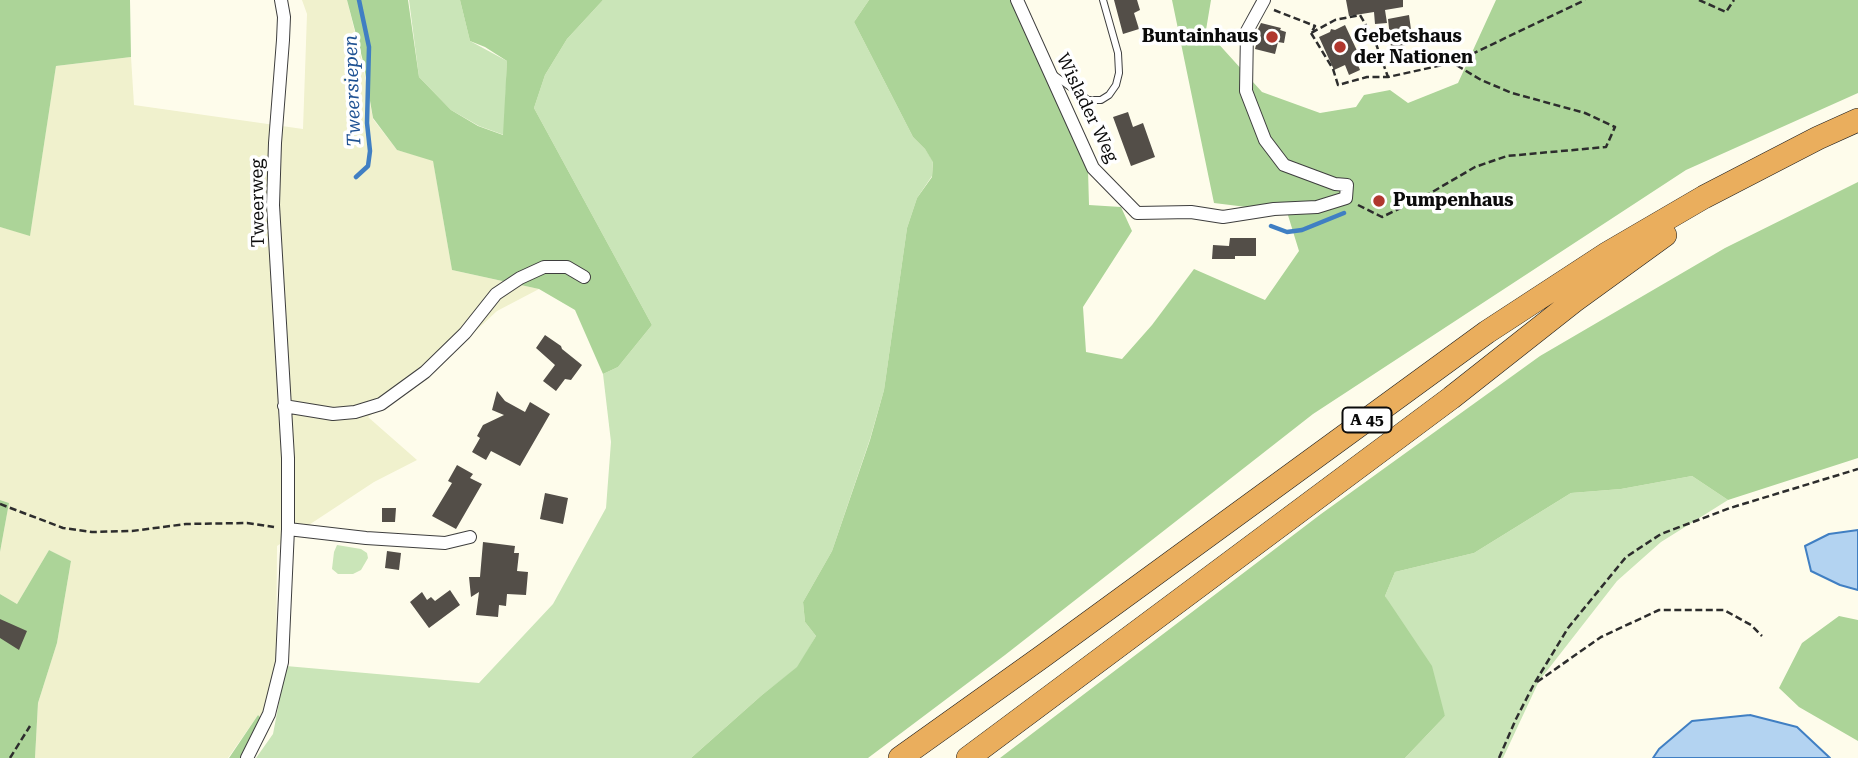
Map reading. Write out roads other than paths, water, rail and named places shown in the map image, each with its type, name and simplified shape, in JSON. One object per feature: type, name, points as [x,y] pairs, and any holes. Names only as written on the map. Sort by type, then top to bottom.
[{"type":"highway","name":"A 45","points":[[900,758],[1487,332],[1608,253],[1704,197],[1858,120]]},
{"type":"highway","name":"A 45","points":[[968,758],[1451,398],[1574,301],[1667,233],[1787,167],[1858,134]]},
{"type":"street","name":"Tweerweg","points":[[247,758],[270,714],[282,662],[288,529],[288,458],[273,205],[284,17],[281,0]]},
{"type":"street","name":"Wislader Weg","points":[[1017,0],[1093,168],[1137,213],[1191,212],[1223,217],[1317,206],[1346,198],[1347,185],[1335,184],[1284,165],[1265,140],[1246,91],[1247,32],[1263,3]]},
{"type":"street","points":[[284,406],[333,414],[355,412],[381,404],[425,372],[465,333],[496,294],[520,278],[544,267],[567,267],[584,277]]},
{"type":"street","points":[[288,529],[445,543],[470,537]]},
{"type":"lane","points":[[1048,70],[1088,100],[1101,100],[1109,95],[1116,86],[1119,73],[1118,53],[1103,0]]},
{"type":"water","points":[[1858,530],[1858,590],[1840,585],[1811,571],[1805,546],[1829,534]]},
{"type":"water","points":[[1750,715],[1797,727],[1830,758],[1653,758],[1659,749],[1692,721]]},
{"type":"waterway","name":"Tweersiepen","points":[[356,177],[368,166],[370,151],[367,123],[369,47],[359,0]]},
{"type":"waterway","points":[[1271,226],[1287,232],[1302,230],[1344,213]]},
{"type":"place","name":"Buntainhaus","points":[[1272,37]]},
{"type":"place","name":"Gebetshaus der Nationen","points":[[1340,47]]},
{"type":"place","name":"Pumpenhaus","points":[[1379,201]]}]
